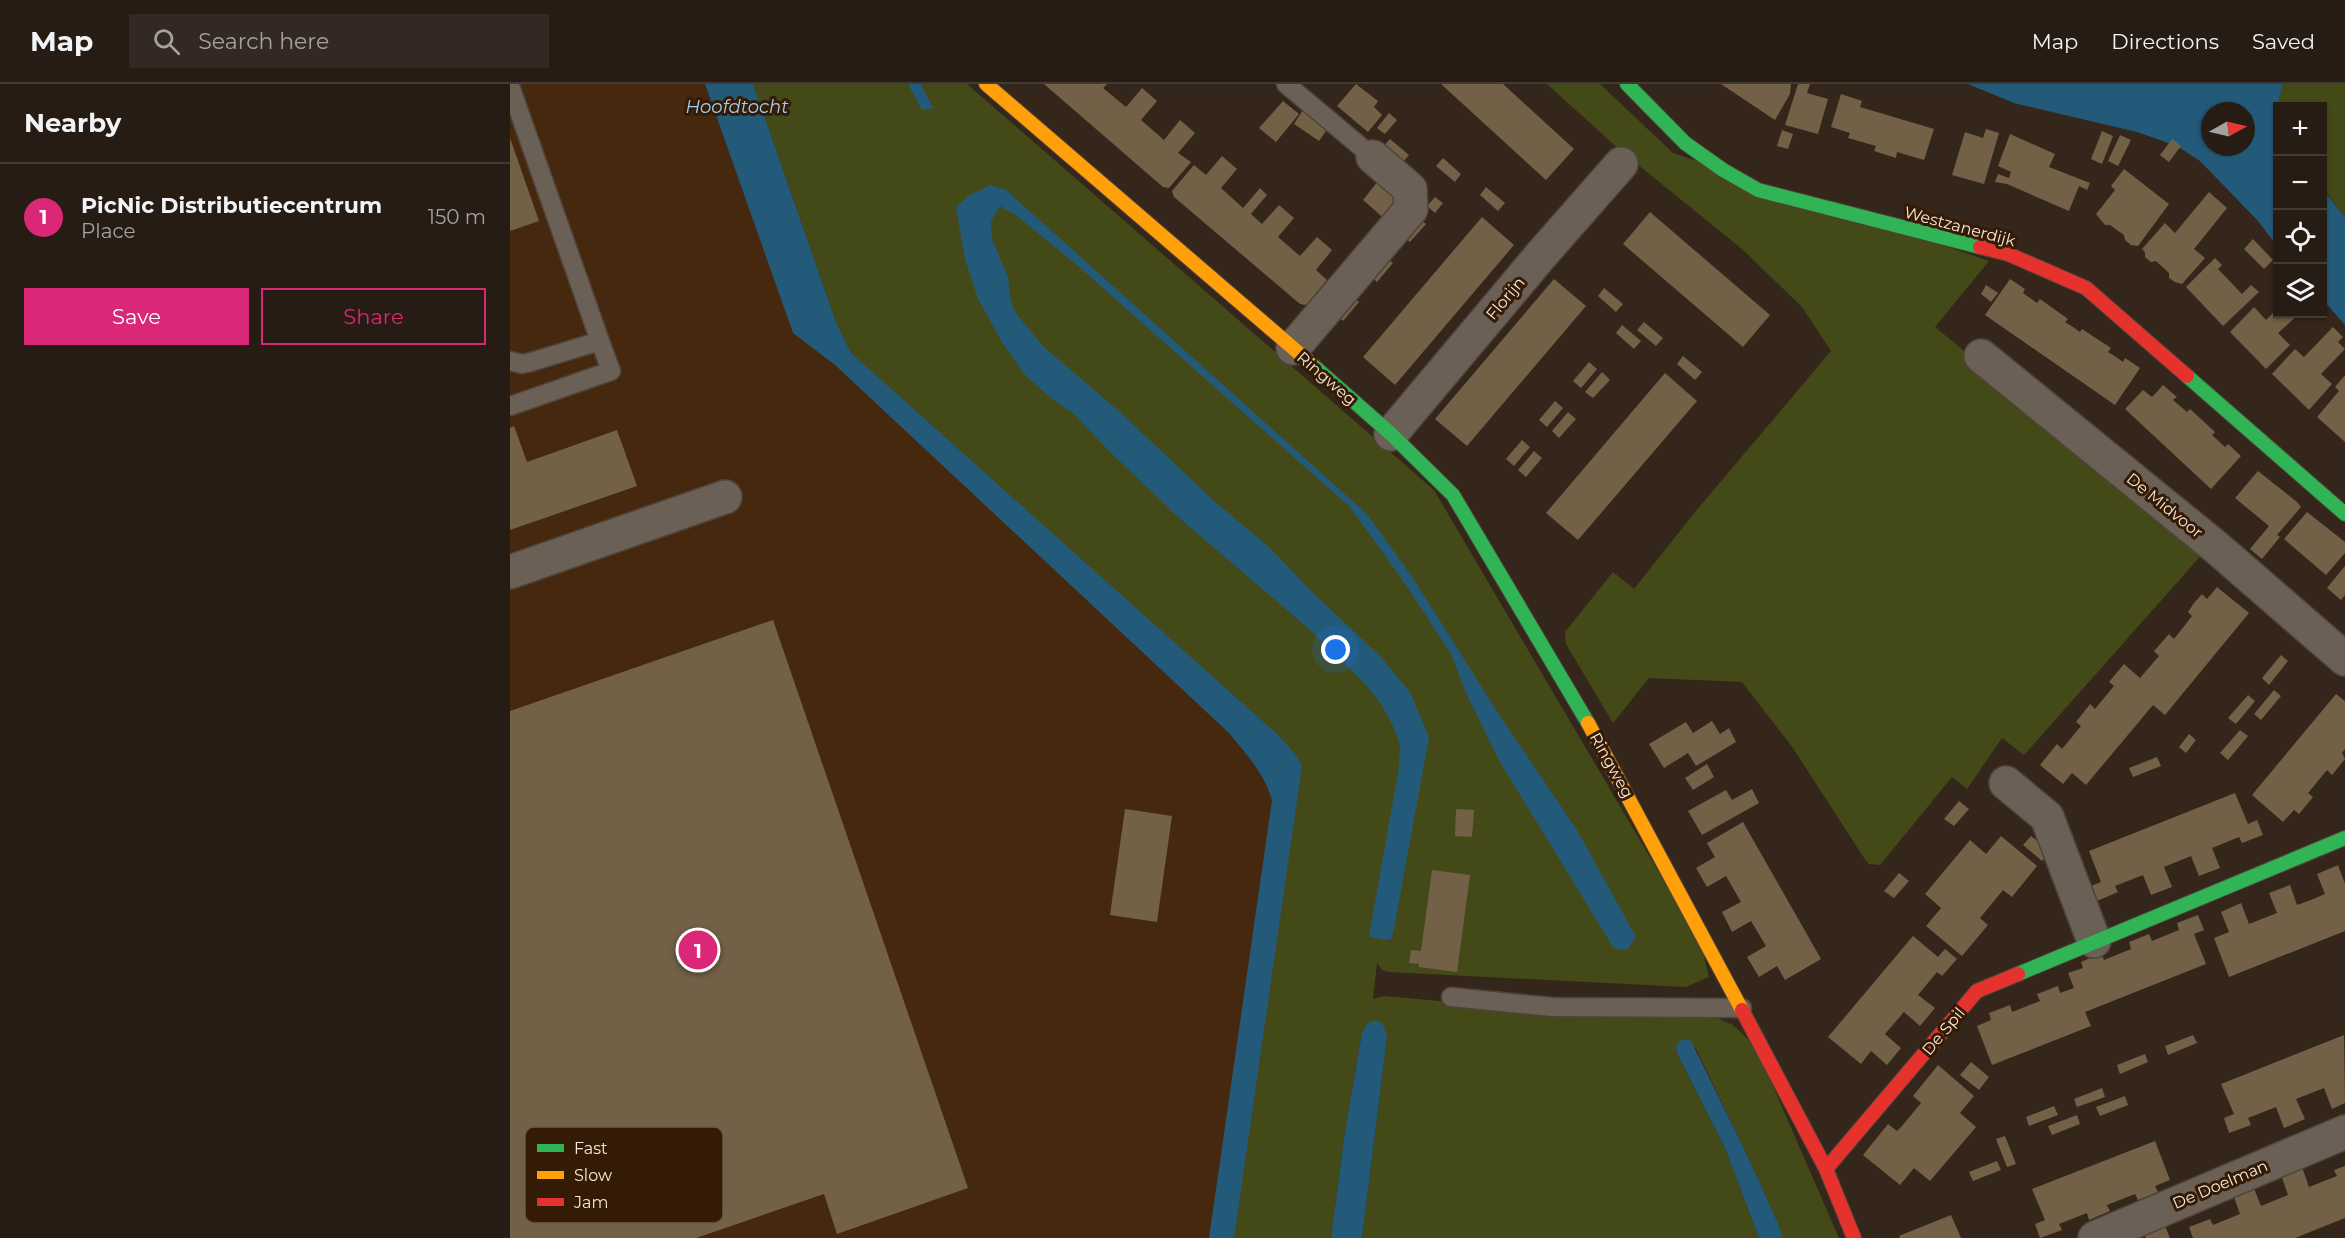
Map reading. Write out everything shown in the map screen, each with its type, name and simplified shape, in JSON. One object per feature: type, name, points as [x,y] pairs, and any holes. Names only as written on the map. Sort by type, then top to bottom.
[{"type":"street","name":"Ringweg","points":[[986,84],[1391,434],[1453,495],[1600,742],[1826,1168],[1854,1238]]},
{"type":"street","name":"Westzanerdijk","points":[[1627,84],[1685,143],[1723,170],[1758,190],[2008,254],[2086,288],[2345,514]]},
{"type":"street","name":"Ringweg","points":[[1293,348],[1411,209],[1410,189],[1373,157]]},
{"type":"street","name":"Florijn","points":[[1391,434],[1621,164]]},
{"type":"street","name":"De Midvoor","points":[[1981,356],[2217,548],[2345,658]]},
{"type":"street","points":[[510,572],[725,497]]},
{"type":"street","points":[[2006,783],[2048,817],[2094,940]]},
{"type":"street","name":"De Spil","points":[[1826,1168],[1977,991],[2094,940],[2345,838]]},
{"type":"street","name":"De Doelman","points":[[2095,1238],[2345,1132]]},
{"type":"lane","name":"Ringweg","points":[[1286,84],[1373,157]]},
{"type":"lane","points":[[510,86],[611,371],[510,406]]},
{"type":"lane","points":[[510,361],[522,364],[531,362],[600,341]]},
{"type":"lane","points":[[1451,997],[1552,1007],[1742,1008]]},
{"type":"shaded area","points":[[510,84],[756,84],[1350,726],[1293,1238],[510,1238]]},
{"type":"green space","points":[[753,84],[967,84],[1434,490],[1701,944],[1709,977],[1686,987],[1389,972],[1382,970],[1377,963],[1373,999],[1384,996],[1548,1011],[1708,1014],[1733,1025],[1756,1047],[1839,1238],[1783,1238],[1741,1142],[1695,1047],[1678,1055],[1725,1148],[1759,1238],[1362,1238],[1387,1037],[1368,1024],[1362,1032],[1344,1138],[1331,1238],[1221,1238],[1284,764],[841,362],[851,353],[836,322]]},
{"type":"green space","points":[[1547,84],[1600,84],[1673,153],[1989,261],[1935,327],[2206,550],[2024,755],[2002,738],[1967,789],[1952,777],[1880,865],[1869,864],[1864,858],[1793,748],[1742,682],[1649,678],[1613,723],[1566,644],[1565,632],[1613,572],[1634,589],[1695,512],[1831,351],[1802,307],[1742,249],[1621,151]]},
{"type":"green space","points":[[2283,84],[2345,84],[2345,217],[2327,193],[2327,102],[2278,102]]},
{"type":"water","name":"Hoofdtocht","points":[[705,84],[753,84],[836,322],[851,353],[1278,735],[1296,755],[1302,766],[1234,1238],[1209,1238],[1272,800],[1269,790],[1254,765],[1229,733],[835,365],[793,333]]},
{"type":"water","points":[[908,84],[921,84],[933,108],[922,110]]},
{"type":"water","points":[[1968,84],[2283,84],[2278,102],[2273,102],[2273,241],[2258,221],[2200,161],[2177,146],[2137,132],[2014,103]]},
{"type":"water","points":[[990,185],[1006,190],[1367,514],[1413,578],[1498,713],[1577,830],[1636,937],[1627,950],[1613,947],[1500,762],[1466,693],[1451,654],[1406,585],[1350,507],[1078,266],[1017,216],[1000,206],[991,221],[992,239],[1008,277],[1010,298],[1015,312],[1044,347],[1121,413],[1213,500],[1270,548],[1312,592],[1379,655],[1410,692],[1429,737],[1391,939],[1385,940],[1369,936],[1399,767],[1400,745],[1393,726],[1381,704],[1365,684],[1309,629],[1177,516],[1074,414],[1052,399],[1025,375],[1003,344],[978,299],[965,259],[956,207],[968,196]]},
{"type":"water","points":[[2327,194],[2345,217],[2345,325],[2327,305]]},
{"type":"water","points":[[1377,1020],[1384,1026],[1387,1037],[1362,1238],[1331,1238],[1344,1138],[1362,1032],[1368,1023]]},
{"type":"water","points":[[1690,1039],[1741,1142],[1783,1238],[1759,1238],[1725,1148],[1678,1055],[1676,1045],[1681,1040]]},
{"type":"building","points":[[1044,84],[1107,84],[1103,88],[1126,107],[1142,88],[1157,101],[1141,120],[1164,140],[1180,120],[1195,133],[1178,153],[1191,162],[1169,188],[1163,187]]},
{"type":"building","points":[[1356,84],[1378,101],[1374,107],[1382,115],[1368,132],[1337,106]]},
{"type":"building","points":[[1441,84],[1503,84],[1574,149],[1546,180]]},
{"type":"building","points":[[1721,84],[1791,84],[1790,94],[1775,120]]},
{"type":"building","points":[[1798,84],[1810,84],[1807,93],[1828,99],[1818,134],[1785,125]]},
{"type":"building","points":[[1841,94],[1862,101],[1860,107],[1934,129],[1924,160],[1897,152],[1896,158],[1874,151],[1876,146],[1848,138],[1850,133],[1831,127]]},
{"type":"building","points":[[1283,101],[1299,114],[1276,142],[1259,128]]},
{"type":"building","points":[[1303,110],[1328,128],[1319,141],[1294,124]]},
{"type":"building","points":[[1389,113],[1397,120],[1385,134],[1377,128]]},
{"type":"building","points":[[1986,129],[1999,133],[1984,184],[1952,175],[1965,132],[1983,138]]},
{"type":"building","points":[[1782,130],[1793,134],[1788,149],[1777,146]]},
{"type":"building","points":[[2102,131],[2113,136],[2102,164],[2091,159]]},
{"type":"building","points":[[2010,134],[2055,154],[2049,167],[2090,183],[2087,190],[2079,186],[2069,211],[2007,184],[1995,182],[1998,174],[2009,178],[2011,172],[1998,166]]},
{"type":"building","points":[[2120,135],[2131,140],[2118,166],[2108,161]]},
{"type":"building","points":[[510,138],[539,221],[510,231]]},
{"type":"building","points":[[1390,139],[1409,155],[1402,163],[1383,147]]},
{"type":"building","points":[[2172,139],[2181,146],[2169,162],[2160,155]]},
{"type":"building","points":[[1222,156],[1237,169],[1221,188],[1243,208],[1260,188],[1267,195],[1251,214],[1262,224],[1279,205],[1294,218],[1278,237],[1300,256],[1317,237],[1332,250],[1316,270],[1327,280],[1306,305],[1300,304],[1174,197],[1172,191],[1194,165],[1206,175]]},
{"type":"building","points":[[1443,158],[1461,174],[1455,182],[1436,166]]},
{"type":"building","points":[[2124,169],[2169,204],[2138,246],[2131,245],[2125,240],[2124,235],[2110,225],[2105,225],[2096,214],[2115,190],[2111,186]]},
{"type":"building","points":[[1382,176],[1407,198],[1387,221],[1363,200]]},
{"type":"building","points":[[1486,187],[1505,203],[1498,211],[1480,195]]},
{"type":"building","points":[[2209,192],[2227,208],[2194,249],[2205,258],[2182,284],[2175,282],[2156,261],[2151,262],[2145,257],[2142,249],[2165,223],[2175,233]]},
{"type":"building","points":[[1435,197],[1443,203],[1435,213],[1427,206]]},
{"type":"building","points":[[1650,212],[1770,315],[1743,347],[1623,244]]},
{"type":"building","points":[[1418,217],[1426,224],[1410,242],[1402,236]]},
{"type":"building","points":[[1482,217],[1514,245],[1395,385],[1363,357]]},
{"type":"building","points":[[2253,239],[2273,260],[2264,269],[2244,249]]},
{"type":"building","points":[[1385,256],[1393,263],[1377,282],[1369,275]]},
{"type":"building","points":[[2215,258],[2222,265],[2218,269],[2242,294],[2251,285],[2259,292],[2223,326],[2186,287]]},
{"type":"building","points":[[1554,279],[1586,306],[1467,446],[1435,419]]},
{"type":"building","points":[[2010,279],[2025,289],[2023,293],[2037,303],[2040,299],[2068,319],[2065,322],[2080,332],[2082,329],[2111,348],[2108,352],[2123,362],[2125,358],[2140,368],[2115,405],[1985,315]]},
{"type":"building","points":[[1986,285],[1998,293],[1991,302],[1981,294]]},
{"type":"building","points":[[1604,288],[1623,304],[1616,312],[1598,296]]},
{"type":"building","points":[[1351,295],[1359,302],[1343,321],[1335,314]]},
{"type":"building","points":[[2254,307],[2266,320],[2273,313],[2273,318],[2295,318],[2278,333],[2290,345],[2266,369],[2230,332]]},
{"type":"building","points":[[1644,322],[1663,338],[1656,346],[1637,330]]},
{"type":"building","points":[[1622,325],[1641,341],[1634,349],[1616,333]]},
{"type":"building","points":[[2333,327],[2343,337],[2338,342],[2345,349],[2321,374],[2332,384],[2309,410],[2272,374],[2295,349],[2304,357]]},
{"type":"building","points":[[1683,356],[1702,372],[1695,380],[1677,364]]},
{"type":"building","points":[[1589,362],[1597,369],[1581,388],[1573,381]]},
{"type":"building","points":[[1602,372],[1610,380],[1593,398],[1585,392]]},
{"type":"building","points":[[1665,373],[1697,401],[1578,540],[1546,513]]},
{"type":"building","points":[[2345,375],[2345,442],[2317,417],[2339,391],[2335,387]]},
{"type":"building","points":[[2163,385],[2177,397],[2173,400],[2187,412],[2190,409],[2215,432],[2212,435],[2225,447],[2228,444],[2241,456],[2211,489],[2125,409],[2143,390],[2152,397]]},
{"type":"building","points":[[1555,401],[1563,408],[1547,427],[1539,420]]},
{"type":"building","points":[[1568,412],[1576,419],[1559,438],[1552,431]]},
{"type":"building","points":[[514,426],[527,462],[617,430],[637,486],[510,530],[510,428]]},
{"type":"building","points":[[1522,440],[1530,447],[1514,466],[1506,459]]},
{"type":"building","points":[[1534,451],[1542,458],[1526,477],[1518,470]]},
{"type":"building","points":[[2258,471],[2301,507],[2277,535],[2280,537],[2262,559],[2250,549],[2269,526],[2235,498]]},
{"type":"building","points":[[2307,512],[2345,542],[2345,553],[2326,575],[2284,539]]},
{"type":"building","points":[[2345,566],[2345,595],[2341,600],[2327,588]]},
{"type":"building","points":[[2217,587],[2249,613],[2165,715],[2153,705],[2086,785],[2072,773],[2063,784],[2040,765],[2057,744],[2062,749],[2072,737],[2081,726],[2076,722],[2090,704],[2095,709],[2114,686],[2109,682],[2124,664],[2140,678],[2159,656],[2154,651],[2169,634],[2174,639],[2192,616],[2188,612],[2194,603],[2202,594],[2207,599]]},
{"type":"building","points":[[773,620],[968,1188],[837,1234],[824,1194],[696,1238],[510,1238],[510,711]]},
{"type":"building","points":[[2281,655],[2288,661],[2269,685],[2262,678]]},
{"type":"building","points":[[2274,690],[2281,696],[2261,720],[2254,714]]},
{"type":"building","points":[[2336,694],[2345,701],[2345,749],[2342,753],[2345,759],[2332,775],[2327,770],[2308,793],[2313,797],[2299,814],[2294,810],[2283,822],[2252,795]]},
{"type":"building","points":[[2248,695],[2255,701],[2236,724],[2228,718]]},
{"type":"building","points":[[1712,721],[1720,734],[1729,728],[1736,742],[1696,766],[1688,753],[1664,768],[1649,744],[1686,722],[1693,733]]},
{"type":"building","points":[[2240,730],[2248,736],[2228,760],[2220,753]]},
{"type":"building","points":[[2189,734],[2196,740],[2186,753],[2179,747]]},
{"type":"building","points":[[2157,757],[2161,766],[2133,777],[2129,768]]},
{"type":"building","points":[[1707,764],[1714,777],[1693,790],[1685,778]]},
{"type":"building","points":[[1752,789],[1759,803],[1702,835],[1688,811],[1726,790],[1732,800]]},
{"type":"building","points":[[2235,793],[2248,824],[2257,820],[2263,835],[2242,843],[2239,837],[2212,848],[2220,868],[2199,876],[2191,856],[2164,867],[2172,887],[2151,895],[2143,875],[2115,886],[2118,892],[2097,901],[2091,886],[2101,882],[2089,851]]},
{"type":"building","points":[[1959,801],[1969,809],[1954,826],[1944,819]]},
{"type":"building","points":[[1125,809],[1172,816],[1157,922],[1110,915]]},
{"type":"building","points":[[1456,809],[1474,810],[1472,837],[1455,836]]},
{"type":"building","points":[[1743,822],[1821,959],[1785,980],[1777,966],[1759,977],[1747,957],[1766,946],[1751,921],[1732,932],[1722,912],[1741,902],[1726,876],[1707,887],[1696,868],[1715,857],[1707,843]]},
{"type":"building","points":[[2001,836],[2037,866],[2012,897],[2003,890],[1980,918],[1988,925],[1962,956],[1926,926],[1941,908],[1925,894],[1970,840],[1986,854]]},
{"type":"building","points":[[2031,836],[2050,851],[2042,861],[2023,845]]},
{"type":"building","points":[[2338,865],[2345,884],[2345,931],[2229,977],[2214,938],[2229,932],[2221,912],[2241,903],[2249,924],[2277,913],[2269,893],[2290,885],[2297,905],[2311,900],[2325,894],[2317,874]]},
{"type":"building","points":[[1432,870],[1470,875],[1457,972],[1419,967],[1419,964],[1409,963],[1411,950],[1421,951]]},
{"type":"building","points":[[1899,873],[1909,881],[1894,898],[1884,891]]},
{"type":"building","points":[[2198,915],[2204,930],[2194,934],[2206,964],[2085,1012],[2091,1026],[1992,1065],[1977,1026],[1991,1020],[1989,1013],[2010,1005],[2012,1012],[2040,1001],[2037,994],[2058,986],[2060,993],[2074,988],[2068,973],[2083,968],[2081,962],[2101,953],[2104,960],[2131,949],[2129,942],[2149,934],[2152,941],[2179,930],[2177,923]]},
{"type":"building","points":[[1913,936],[1938,957],[1945,949],[1957,959],[1942,976],[1937,972],[1918,995],[1935,1008],[1920,1026],[1904,1012],[1885,1034],[1901,1048],[1887,1065],[1871,1051],[1861,1064],[1828,1037]]},
{"type":"building","points":[[2193,1035],[2197,1043],[2168,1055],[2165,1046]]},
{"type":"building","points":[[2344,1035],[2345,1103],[2332,1109],[2324,1088],[2296,1099],[2305,1119],[2284,1128],[2276,1107],[2248,1118],[2251,1125],[2229,1133],[2224,1118],[2234,1114],[2221,1084]]},
{"type":"building","points":[[2145,1054],[2148,1062],[2120,1074],[2117,1065]]},
{"type":"building","points":[[1971,1062],[1989,1077],[1979,1090],[1960,1075]]},
{"type":"building","points":[[1938,1065],[1974,1096],[1960,1113],[1976,1127],[1930,1181],[1914,1168],[1900,1185],[1863,1155],[1888,1124],[1897,1131],[1902,1126],[1921,1103],[1913,1096]]},
{"type":"building","points":[[2102,1088],[2105,1097],[2077,1107],[2074,1099]]},
{"type":"building","points":[[2125,1096],[2128,1105],[2100,1116],[2096,1107]]},
{"type":"building","points":[[2054,1106],[2058,1115],[2029,1126],[2026,1117]]},
{"type":"building","points":[[2077,1115],[2080,1124],[2052,1135],[2048,1126]]},
{"type":"building","points":[[2005,1136],[2016,1164],[2007,1167],[1996,1139]]},
{"type":"building","points":[[2155,1141],[2170,1180],[2155,1186],[2158,1192],[2138,1200],[2135,1194],[2107,1205],[2110,1211],[2089,1220],[2087,1213],[2059,1224],[2062,1230],[2040,1238],[2035,1224],[2045,1220],[2032,1189]]},
{"type":"building","points":[[1997,1161],[2001,1170],[1973,1181],[1969,1172]]},
{"type":"building","points":[[2345,1166],[2345,1218],[2295,1238],[2193,1238],[2189,1227],[2210,1219],[2213,1225],[2240,1214],[2233,1194],[2253,1186],[2261,1206],[2288,1195],[2281,1175],[2302,1167],[2309,1187],[2337,1176],[2334,1170]]},
{"type":"building","points":[[1951,1215],[1961,1238],[1900,1238],[1899,1236]]},
{"type":"building","points":[[2165,1226],[2170,1238],[2146,1238],[2144,1234]]},
{"type":"traffic: fast","points":[[1627,84],[1685,143],[1723,170],[1758,190],[1980,247]]},
{"type":"traffic: fast","points":[[1308,361],[1391,434],[1453,495],[1588,723]]},
{"type":"traffic: fast","points":[[2187,376],[2345,514]]},
{"type":"traffic: fast","points":[[2018,974],[2345,838]]},
{"type":"traffic: slow","points":[[986,84],[1308,361]]},
{"type":"traffic: slow","points":[[1588,723],[1742,1010]]},
{"type":"traffic: jam","points":[[1980,247],[2008,254],[2086,288],[2187,376]]},
{"type":"traffic: jam","points":[[1826,1169],[1977,991],[2018,974]]},
{"type":"traffic: jam","points":[[1742,1010],[1826,1169],[1854,1238]]},
{"type":"place","name":"PicNic Distributiecentrum","points":[[698,950]]}]
